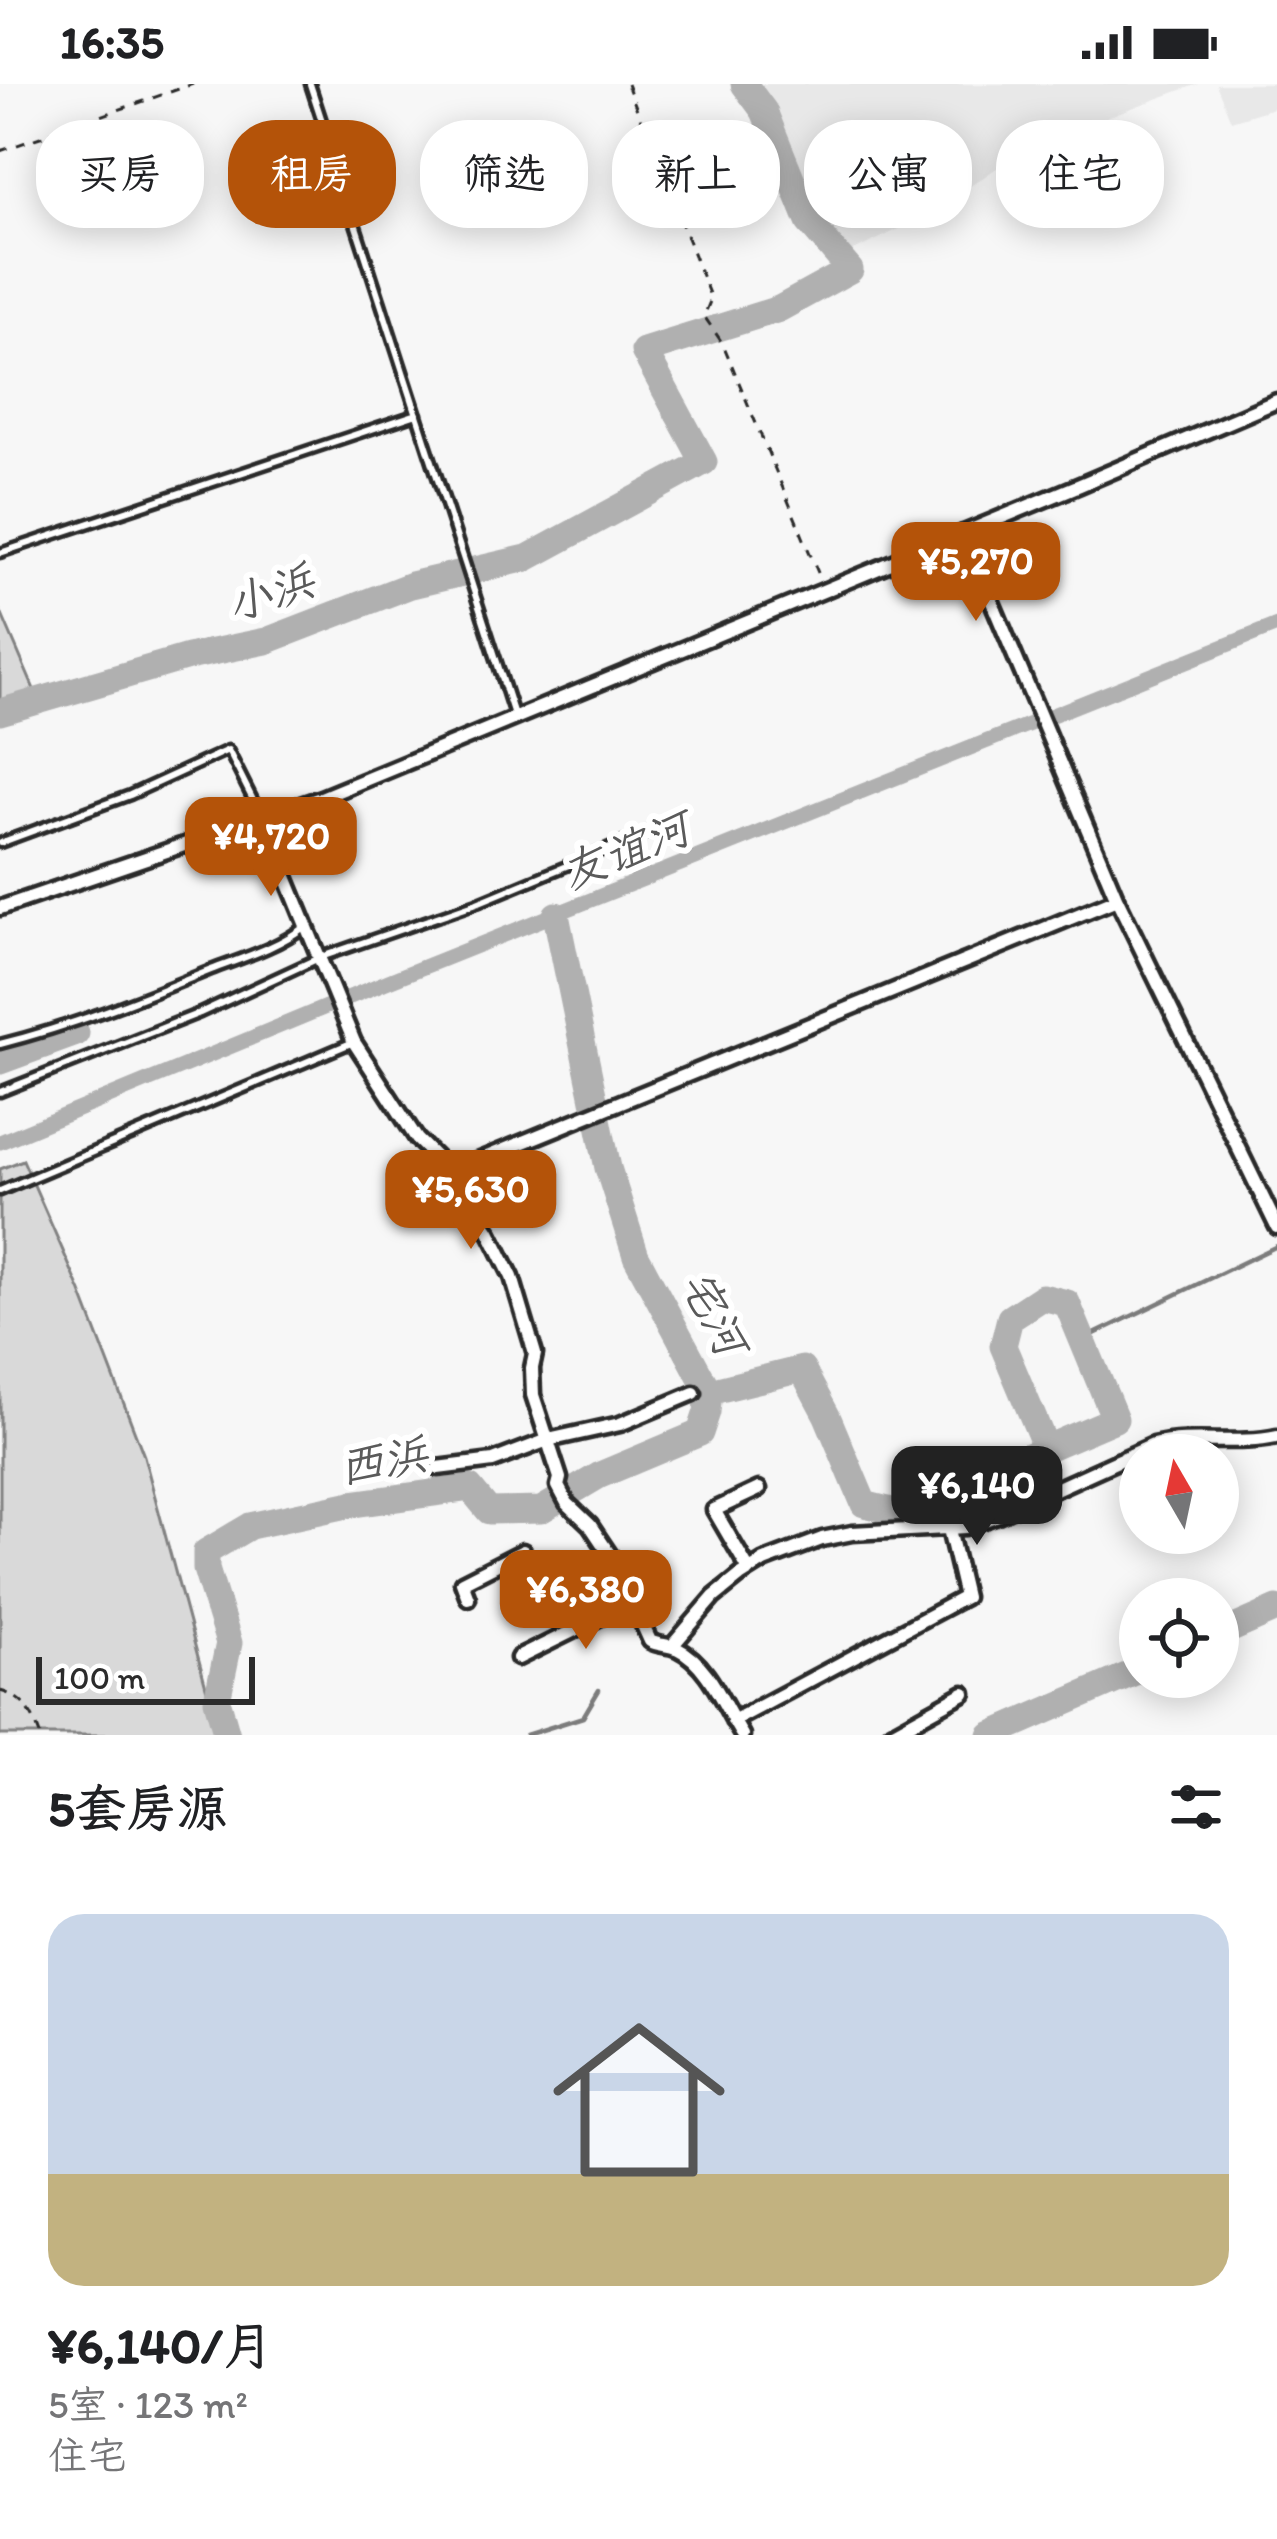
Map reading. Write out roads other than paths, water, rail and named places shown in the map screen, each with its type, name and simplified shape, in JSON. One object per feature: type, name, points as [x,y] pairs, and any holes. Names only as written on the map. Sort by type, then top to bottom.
[{"type":"street","points":[[0,908],[321,797],[1277,401]]},
{"type":"street","points":[[963,533],[1117,898],[1277,1227]]},
{"type":"street","points":[[261,816],[354,1042],[417,1139],[450,1172],[512,1277],[536,1354],[533,1395],[564,1499],[609,1554],[650,1641],[671,1646],[694,1661],[742,1735]]},
{"type":"street","points":[[450,1172],[1117,898]]},
{"type":"street","points":[[438,1468],[493,1462],[548,1441],[620,1424],[694,1393]]},
{"type":"street","points":[[671,1646],[715,1597],[748,1570],[822,1539],[965,1527],[1172,1440],[1277,1437]]},
{"type":"street","points":[[748,1570],[714,1510],[759,1489]]},
{"type":"street","points":[[733,1721],[965,1597],[949,1529]]},
{"type":"street","points":[[468,1598],[462,1582],[523,1551],[543,1583],[609,1554]]},
{"type":"street","points":[[518,1658],[631,1602]]},
{"type":"street","points":[[888,1735],[964,1693]]},
{"type":"lane","points":[[310,84],[515,718]]},
{"type":"lane","points":[[0,553],[417,414]]},
{"type":"lane","points":[[0,843],[130,795],[228,751],[261,816]]},
{"type":"lane","points":[[0,1091],[658,828]]},
{"type":"lane","points":[[0,1044],[193,978],[288,940],[307,925]]},
{"type":"lane","points":[[0,1191],[354,1042]]},
{"type":"waterway","points":[[0,712],[188,657],[266,641],[411,585],[527,558],[704,462],[644,351],[779,309],[850,270],[809,222],[764,111],[744,84]]},
{"type":"waterway","name":"友谊河","points":[[0,1142],[1277,625]]},
{"type":"waterway","name":"宅河","points":[[556,915],[608,1168],[636,1256],[709,1392],[802,1369],[864,1504],[897,1512],[1115,1419],[1067,1303],[1042,1297],[1010,1318],[1003,1346],[1046,1448]]},
{"type":"waterway","name":"小浜","points":[[0,1061],[76,1033]]},
{"type":"waterway","points":[[1082,1340],[1277,1246]]},
{"type":"waterway","name":"西浜","points":[[227,1735],[217,1700],[229,1643],[206,1569],[206,1552],[250,1526],[352,1504],[470,1488],[489,1511],[541,1510],[600,1475],[700,1433],[709,1392]]},
{"type":"waterway","points":[[1239,1626],[1277,1609]]},
{"type":"waterway","points":[[991,1735],[1119,1679]]},
{"type":"waterway","points":[[526,1735],[583,1717],[599,1690]]}]
